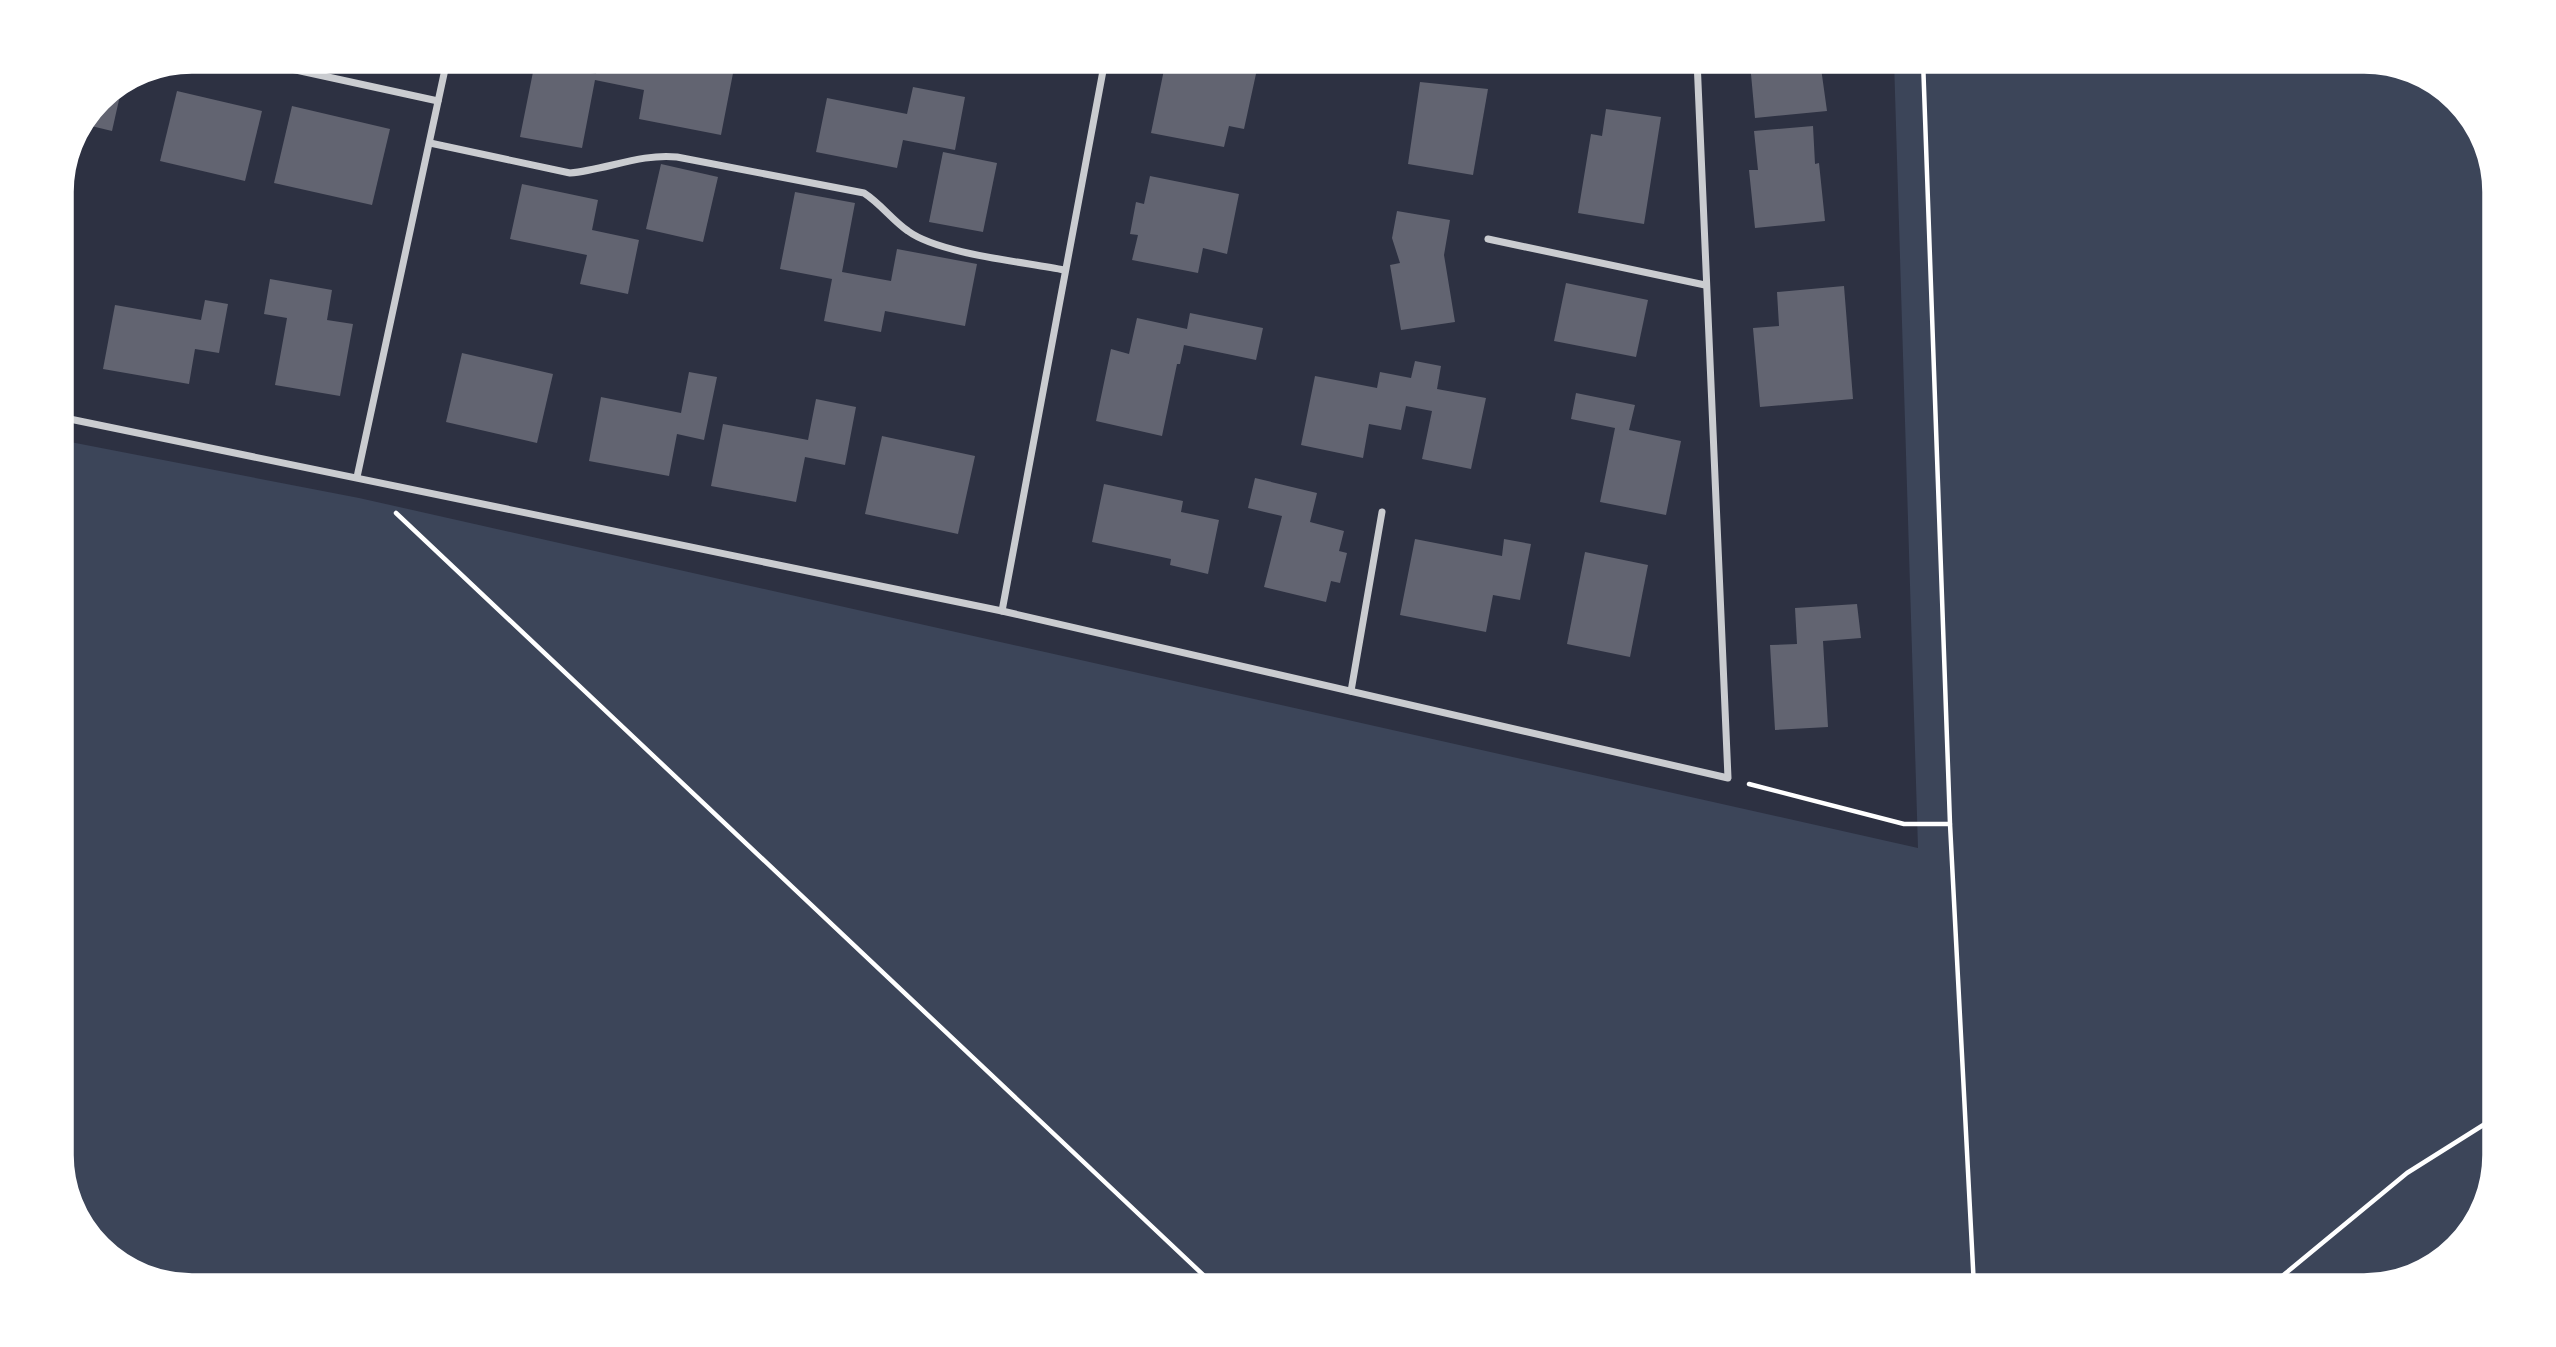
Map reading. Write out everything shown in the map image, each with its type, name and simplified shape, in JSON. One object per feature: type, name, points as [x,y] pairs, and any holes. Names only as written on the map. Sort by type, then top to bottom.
[{"type":"street","points":[[305,72],[438,101]]},
{"type":"street","points":[[357,477],[444,72]]},
{"type":"street","points":[[1002,611],[1103,72]]},
{"type":"street","points":[[72,419],[1002,611],[1728,778],[1697,72]]},
{"type":"street","points":[[430,143],[570,173],[588,172],[662,156],[677,157],[864,193],[909,232],[937,246],[1064,270]]},
{"type":"street","points":[[1488,239],[1705,285]]},
{"type":"street","points":[[1351,691],[1382,512]]},
{"type":"path","points":[[1923,72],[1950,824],[1973,1275]]},
{"type":"path","points":[[357,477],[1203,1275]]},
{"type":"path","points":[[1728,778],[1904,824],[1950,824]]},
{"type":"path","points":[[2284,1275],[2407,1173],[2484,1124]]},
{"type":"shaded area","points":[[1894,72],[2364,72],[2395,76],[2431,92],[2464,125],[2478,153],[2484,184],[2484,1155],[2480,1186],[2472,1208],[2449,1240],[2410,1266],[2380,1274],[192,1275],[161,1271],[125,1255],[92,1222],[78,1194],[72,1163],[72,442],[359,498],[1918,848]]},
{"type":"building","points":[[533,72],[733,72],[721,135],[639,119],[644,90],[595,80],[582,148],[520,137]]},
{"type":"building","points":[[1164,72],[1256,72],[1244,129],[1229,126],[1224,147],[1151,133]]},
{"type":"building","points":[[1751,72],[1822,72],[1827,111],[1755,118]]},
{"type":"building","points":[[1420,82],[1488,89],[1473,175],[1408,164]]},
{"type":"building","points":[[913,87],[965,97],[955,150],[903,140],[897,168],[816,152],[827,98],[907,114]]},
{"type":"building","points":[[177,91],[262,111],[245,181],[160,161]]},
{"type":"building","points":[[120,96],[112,131],[92,126]]},
{"type":"building","points":[[292,106],[390,129],[372,205],[274,183]]},
{"type":"building","points":[[1606,109],[1661,117],[1644,224],[1578,213],[1591,134],[1602,136]]},
{"type":"building","points":[[1813,126],[1815,164],[1819,163],[1825,221],[1755,228],[1749,170],[1758,170],[1754,131]]},
{"type":"building","points":[[943,152],[997,163],[983,232],[929,222]]},
{"type":"building","points":[[661,164],[718,177],[703,242],[646,229]]},
{"type":"building","points":[[1150,176],[1239,194],[1227,254],[1203,248],[1198,273],[1132,260],[1138,235],[1130,234],[1136,202],[1144,204]]},
{"type":"building","points":[[522,184],[598,200],[592,230],[639,240],[628,294],[580,284],[587,255],[510,239]]},
{"type":"building","points":[[795,192],[855,203],[842,272],[891,281],[897,249],[977,264],[965,326],[885,311],[881,332],[824,321],[832,279],[780,269]]},
{"type":"building","points":[[1397,211],[1450,220],[1444,255],[1455,322],[1401,330],[1390,265],[1400,263],[1392,238]]},
{"type":"building","points":[[270,279],[332,290],[327,320],[353,324],[340,396],[275,385],[287,318],[264,314]]},
{"type":"building","points":[[1566,283],[1648,300],[1636,357],[1554,341]]},
{"type":"building","points":[[1844,286],[1853,399],[1760,407],[1753,328],[1779,326],[1777,292]]},
{"type":"building","points":[[205,300],[228,304],[219,353],[195,349],[189,384],[103,369],[115,305],[201,320]]},
{"type":"building","points":[[1190,313],[1263,328],[1256,360],[1184,345],[1180,364],[1177,364],[1162,436],[1096,421],[1111,349],[1129,354],[1137,318],[1187,329]]},
{"type":"building","points":[[462,353],[553,374],[537,443],[446,422]]},
{"type":"building","points":[[1415,361],[1441,366],[1437,389],[1486,398],[1471,469],[1422,459],[1432,411],[1406,406],[1401,430],[1369,424],[1363,458],[1301,445],[1315,376],[1377,388],[1380,372],[1411,378]]},
{"type":"building","points":[[689,372],[717,377],[704,440],[677,434],[669,476],[589,461],[601,397],[681,413]]},
{"type":"building","points":[[1576,393],[1635,405],[1629,430],[1681,441],[1666,515],[1600,502],[1615,428],[1571,419]]},
{"type":"building","points":[[816,399],[856,407],[845,465],[805,457],[796,502],[711,486],[723,424],[808,440]]},
{"type":"building","points":[[882,436],[975,456],[958,534],[865,514]]},
{"type":"building","points":[[1255,478],[1317,493],[1310,522],[1344,531],[1339,551],[1347,553],[1340,583],[1331,581],[1326,602],[1264,587],[1282,516],[1248,508]]},
{"type":"building","points":[[1104,484],[1183,501],[1181,512],[1219,520],[1208,574],[1170,565],[1171,559],[1092,542]]},
{"type":"building","points":[[1415,539],[1502,556],[1504,539],[1531,544],[1520,600],[1493,595],[1486,632],[1400,615]]},
{"type":"building","points":[[1585,552],[1648,565],[1630,657],[1567,644]]},
{"type":"building","points":[[1857,604],[1861,638],[1823,641],[1828,727],[1775,730],[1770,645],[1797,644],[1795,608]]}]
